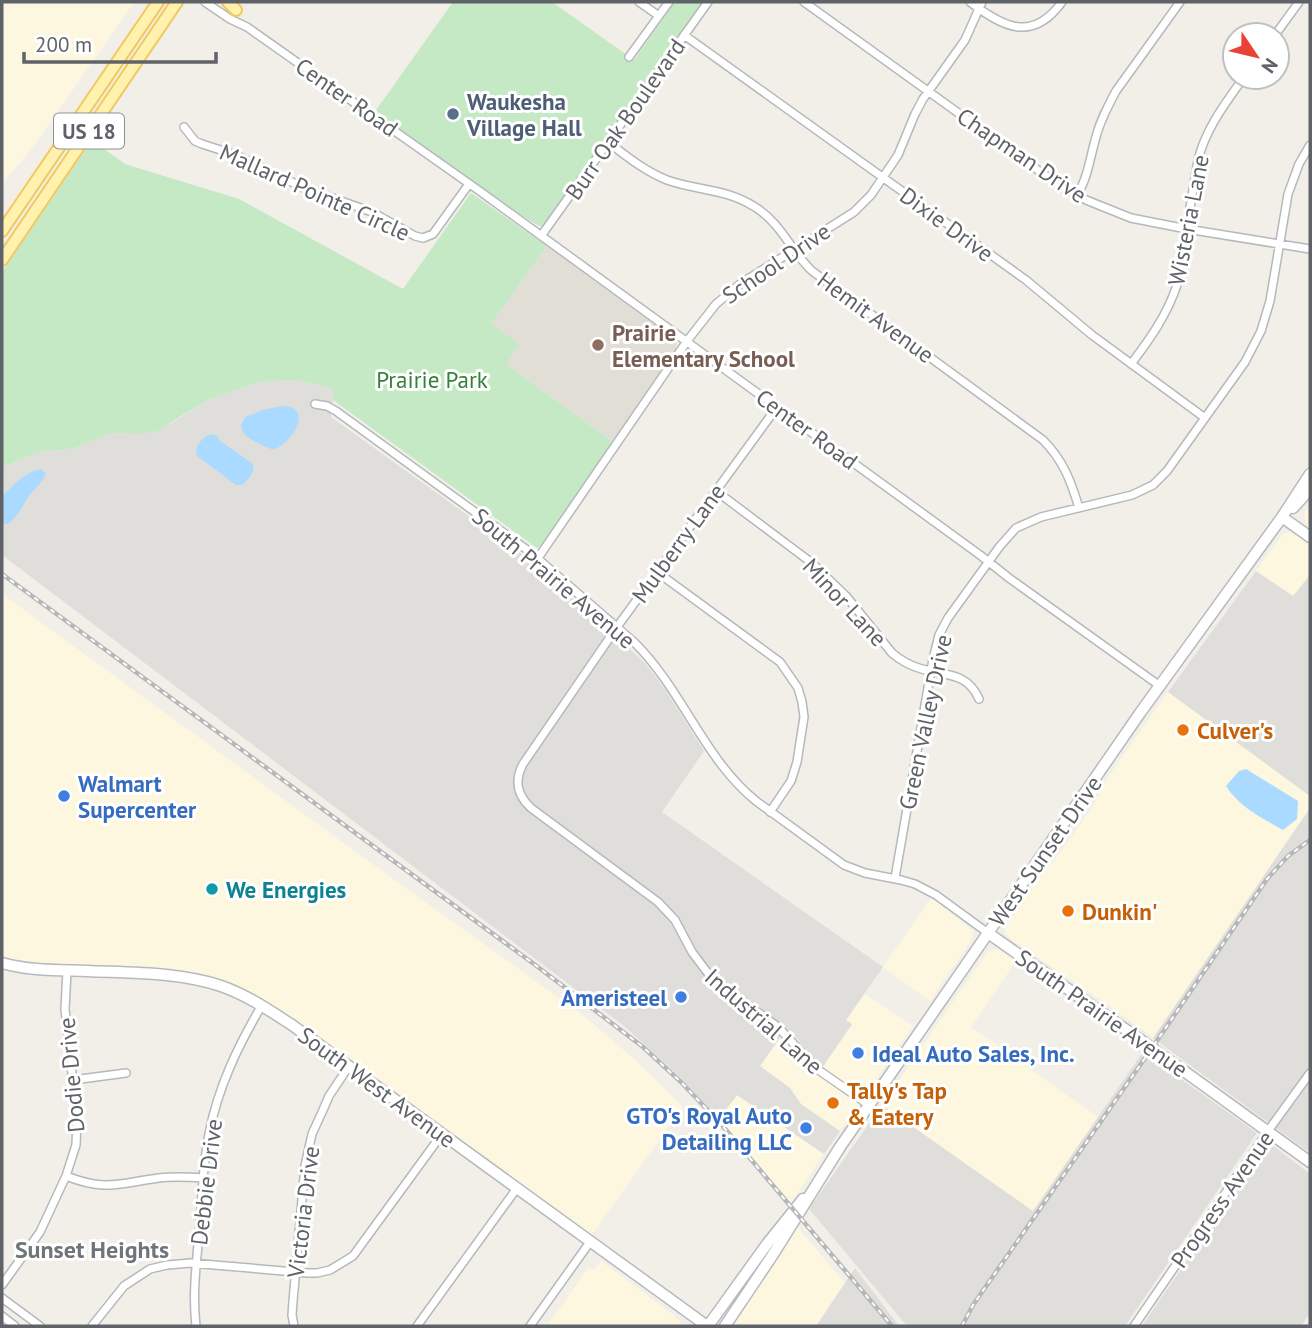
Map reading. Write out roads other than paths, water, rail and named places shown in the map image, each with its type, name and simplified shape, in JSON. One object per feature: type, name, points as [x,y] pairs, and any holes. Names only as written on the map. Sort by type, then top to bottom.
[{"type":"main road","name":"US 18","points":[[2,231],[158,2]]},
{"type":"main road","points":[[117,90],[134,55],[171,2]]},
{"type":"main road","name":"US 18","points":[[2,260],[177,2]]},
{"type":"main road","name":"West Sunset Drive","points":[[725,1326],[869,1105],[1310,474]]},
{"type":"main road","name":"West Sunset Drive","points":[[1282,517],[1310,489]]},
{"type":"main road","points":[[1282,517],[1310,537]]},
{"type":"main road","name":"South Prairie Avenue","points":[[988,933],[1310,1162]]},
{"type":"main road","name":"South West Avenue","points":[[2,963],[26,969],[188,978],[221,986],[262,1005],[707,1326]]},
{"type":"main road","name":"West Sunset Drive","points":[[707,1326],[773,1235],[813,1188]]},
{"type":"street","name":"Center Road","points":[[205,2],[247,27],[469,184],[1160,686]]},
{"type":"street","points":[[639,2],[659,16]]},
{"type":"street","name":"Burr Oak Boulevard","points":[[629,58],[669,2]]},
{"type":"street","name":"Burr Oak Boulevard","points":[[541,236],[708,2]]},
{"type":"street","name":"Chapman Drive","points":[[804,2],[1055,183],[1100,207],[1131,218],[1187,229],[1310,248]]},
{"type":"street","points":[[970,2],[981,6],[996,21],[1007,26],[1026,27],[1044,21],[1062,2]]},
{"type":"street","points":[[1077,195],[1085,181],[1098,130],[1108,105],[1180,2]]},
{"type":"street","points":[[1285,21],[1299,2]]},
{"type":"street","name":"Center Road","points":[[230,5],[247,27]]},
{"type":"street","name":"School Drive","points":[[538,558],[711,310],[740,284],[854,212],[871,195],[898,155],[918,108],[965,40],[981,6]]},
{"type":"street","name":"Dixie Drive","points":[[684,35],[1026,280],[1092,335],[1205,418]]},
{"type":"street","name":"Wisteria Lane","points":[[1131,364],[1159,326],[1172,301],[1181,270],[1203,141],[1234,91]]},
{"type":"street","name":"Mallard Pointe Circle","points":[[184,127],[195,141],[236,155],[304,188],[372,212],[419,238],[433,234],[469,184]]},
{"type":"street","name":"Hemit Avenue","points":[[608,142],[650,172],[667,180],[726,193],[754,206],[778,226],[812,271],[1043,440],[1059,457],[1067,471],[1079,508]]},
{"type":"street","name":"Green Valley Drive","points":[[895,878],[936,643],[943,626],[1009,535],[1021,526],[1041,517],[1132,495],[1153,485],[1167,471],[1245,362],[1261,331],[1270,301],[1291,185],[1310,145]]},
{"type":"street","name":"South Prairie Avenue","points":[[315,404],[336,411],[538,558],[617,627],[660,671],[724,770],[743,791],[852,869],[915,884],[936,895],[988,933]]},
{"type":"street","name":"Mulberry Lane","points":[[518,787],[518,776],[523,764],[617,627],[777,407]]},
{"type":"street","name":"Minor Lane","points":[[716,491],[812,563],[846,596],[892,653],[920,669],[940,672],[966,681],[979,699]]},
{"type":"street","points":[[657,572],[780,662],[798,688],[804,717],[797,762],[791,781],[770,812]]},
{"type":"street","name":"Industrial Lane","points":[[518,787],[522,799],[531,808],[668,912],[713,980],[778,1027],[817,1069],[869,1105]]},
{"type":"street","name":"Dodie Drive","points":[[2,1285],[40,1233],[72,1160],[77,1120],[65,1009],[67,971]]},
{"type":"street","name":"Debbie Drive","points":[[196,1326],[196,1264],[208,1136],[233,1057],[262,1005]]},
{"type":"street","name":"Victoria Drive","points":[[294,1326],[292,1315],[304,1166],[312,1134],[329,1096],[349,1066]]},
{"type":"street","points":[[73,1080],[126,1073]]},
{"type":"street","name":"Progress Avenue","points":[[1134,1326],[1310,1073]]},
{"type":"street","points":[[92,1326],[118,1291],[150,1269],[167,1265],[196,1264],[317,1273],[338,1266],[353,1256],[442,1134]]},
{"type":"street","points":[[66,1176],[82,1183],[103,1186],[162,1177],[204,1178]]},
{"type":"street","points":[[417,1326],[517,1188]]},
{"type":"street","points":[[530,1326],[590,1242]]},
{"type":"street","points":[[2,1298],[40,1326]]},
{"type":"street","points":[[2,1316],[15,1326]]},
{"type":"water","points":[[281,406],[292,408],[298,413],[299,420],[284,443],[272,449],[248,438],[241,426],[245,417]]},
{"type":"water","points":[[211,434],[253,464],[249,479],[242,485],[236,485],[197,456],[199,443]]},
{"type":"water","points":[[40,469],[46,473],[43,480],[15,518],[8,524],[2,523],[2,497],[19,480]]},
{"type":"water","points":[[1246,769],[1298,801],[1297,819],[1283,830],[1237,800],[1226,786],[1239,771]]},
{"type":"railway","points":[[2,574],[643,1047],[721,1124],[892,1326]]},
{"type":"railway","points":[[962,1326],[973,1305],[1267,879],[1288,856],[1310,840]]},
{"type":"place","name":"Waukesha Village Hall","points":[[453,114]]},
{"type":"place","name":"Prairie Elementary School","points":[[598,345]]},
{"type":"place","name":"Culver's","points":[[1183,730]]},
{"type":"place","name":"Walmart Supercenter","points":[[64,796]]},
{"type":"place","name":"We Energies","points":[[212,889]]},
{"type":"place","name":"Dunkin'","points":[[1068,911]]},
{"type":"place","name":"Ameristeel","points":[[681,997]]},
{"type":"place","name":"Ideal Auto Sales, Inc.","points":[[858,1053]]},
{"type":"place","name":"Tally's Tap & Eatery","points":[[833,1103]]},
{"type":"place","name":"GTO's Royal Auto Detailing LLC","points":[[806,1128]]},
{"type":"district","name":"Sunset Heights","points":[[92,1249]]},
{"type":"park label","name":"Prairie Park","points":[[432,379]]}]
